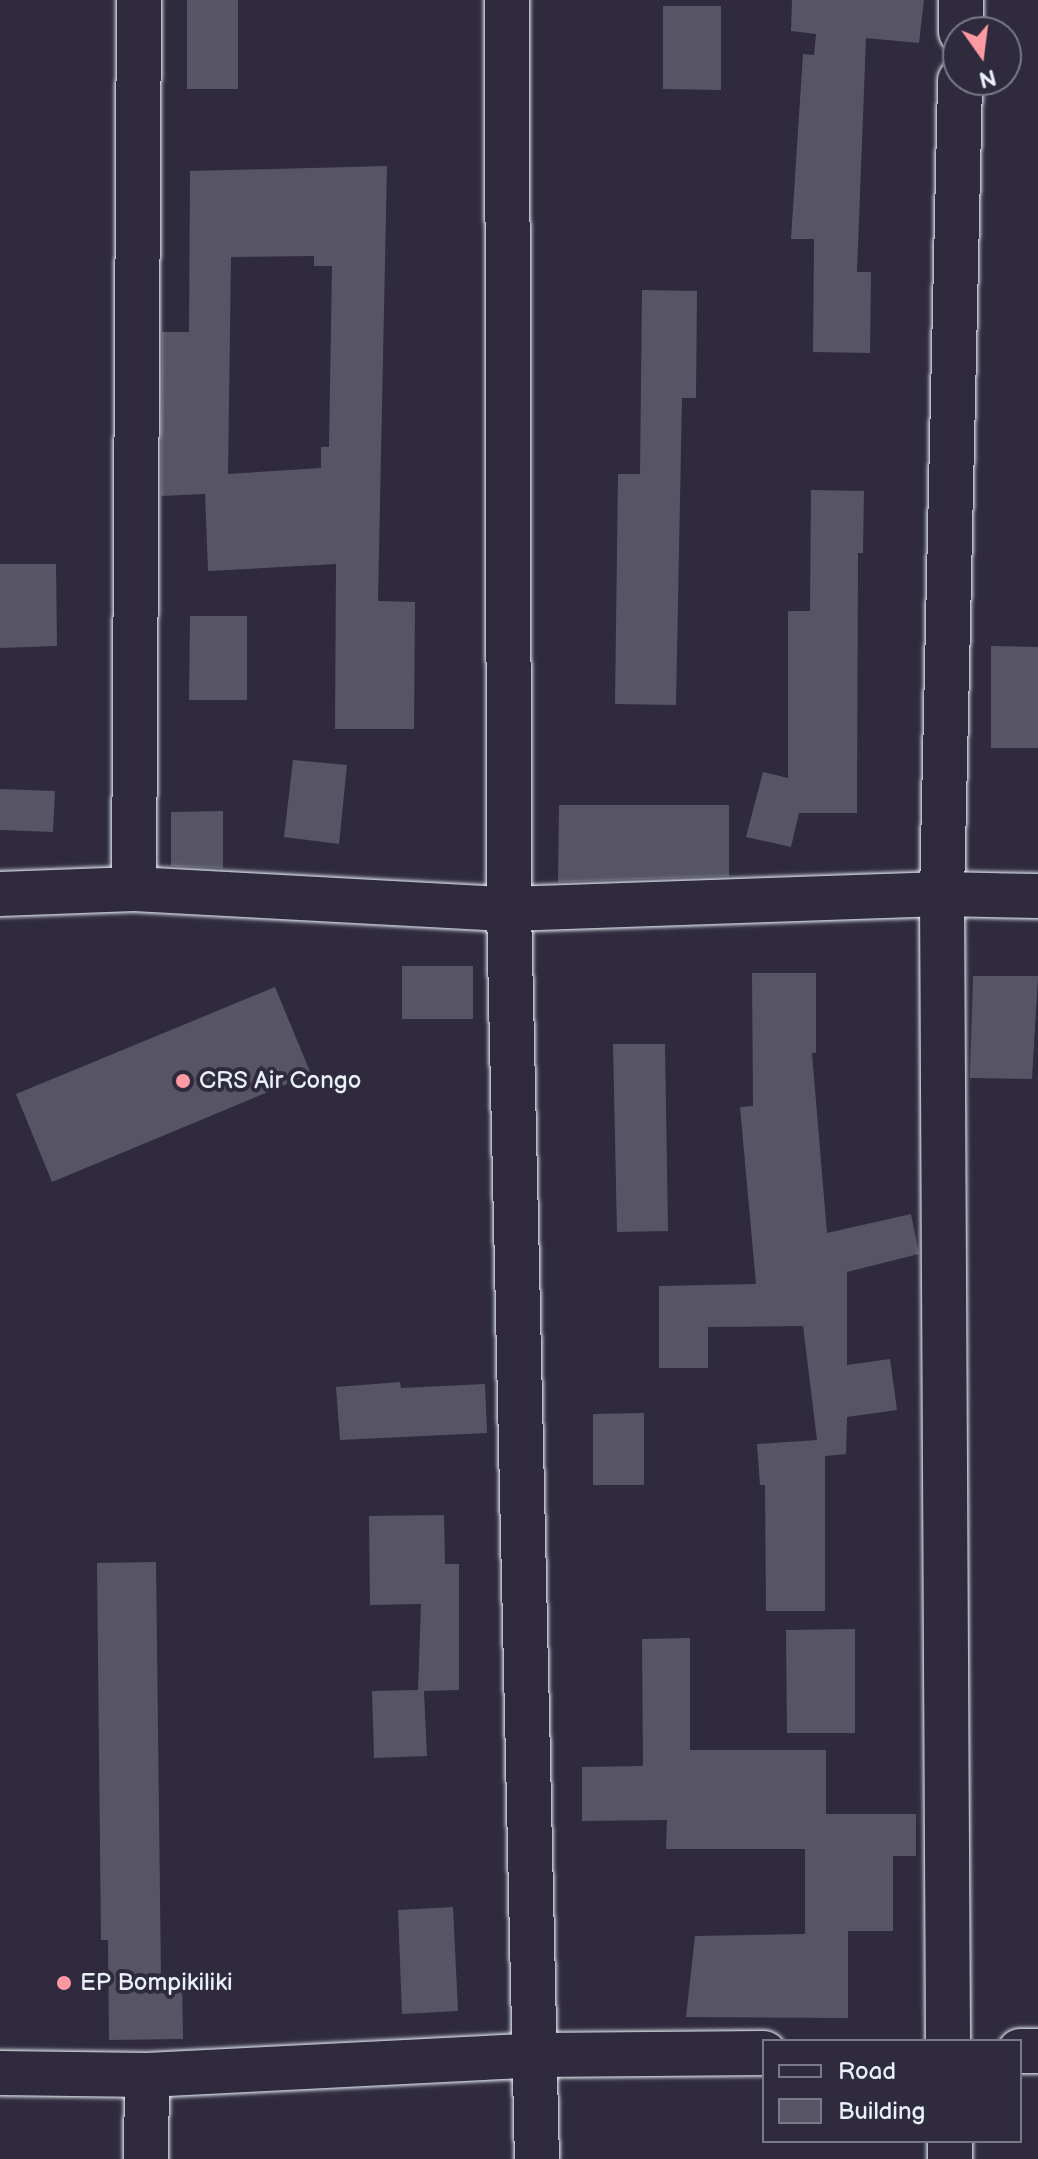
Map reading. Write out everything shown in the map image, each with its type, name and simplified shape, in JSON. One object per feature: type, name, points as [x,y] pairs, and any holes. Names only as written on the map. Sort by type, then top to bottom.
[{"type":"street","points":[[134,889],[139,0]]},
{"type":"street","points":[[507,0],[509,909],[538,2055],[537,2159]]},
{"type":"street","points":[[948,2039],[942,894],[960,96]]},
{"type":"street","points":[[0,894],[134,889],[509,909],[942,894],[1038,896]]},
{"type":"street","points":[[0,2073],[147,2075],[538,2055],[762,2053]]},
{"type":"street","points":[[146,2159],[147,2075]]},
{"type":"building","points":[[187,0],[238,0],[238,89],[187,89]]},
{"type":"building","points":[[792,0],[924,0],[919,43],[866,38],[857,272],[871,272],[870,353],[813,352],[814,239],[791,239],[803,54],[814,55],[816,34],[791,31]]},
{"type":"building","points":[[663,6],[721,6],[721,90],[663,89]]},
{"type":"building","points":[[387,166],[378,601],[415,602],[414,729],[335,729],[336,564],[208,571],[205,494],[161,496],[162,332],[189,332],[190,171]],"holes":[[[314,256],[314,266],[332,266],[329,447],[321,447],[321,468],[228,474],[231,257]]]},
{"type":"building","points":[[642,290],[697,291],[696,398],[682,398],[676,705],[615,704],[618,474],[640,474]]},
{"type":"building","points":[[811,490],[864,491],[863,553],[858,553],[857,813],[799,813],[791,847],[746,837],[763,772],[788,778],[788,611],[810,611]]},
{"type":"building","points":[[0,564],[56,564],[57,646],[0,648]]},
{"type":"building","points":[[190,616],[247,616],[247,700],[189,700]]},
{"type":"building","points":[[991,646],[1038,647],[1038,748],[991,748]]},
{"type":"building","points":[[293,760],[347,765],[339,844],[284,837]]},
{"type":"building","points":[[0,789],[55,791],[53,832],[0,830]]},
{"type":"building","points":[[559,805],[729,805],[729,876],[558,882]]},
{"type":"building","points":[[223,811],[223,868],[171,866],[171,812]]},
{"type":"building","points":[[402,966],[473,966],[473,1019],[402,1019]]},
{"type":"building","points":[[752,973],[816,973],[816,1053],[812,1053],[827,1233],[911,1214],[919,1254],[847,1272],[847,1365],[890,1359],[897,1410],[847,1417],[846,1454],[825,1456],[825,1611],[766,1611],[765,1485],[760,1485],[757,1444],[817,1440],[803,1326],[708,1327],[708,1368],[659,1368],[659,1286],[756,1284],[740,1107],[753,1106]]},
{"type":"building","points":[[973,976],[1038,976],[1032,1079],[970,1078]]},
{"type":"building","points":[[275,987],[311,1074],[52,1182],[16,1094]]},
{"type":"building","points":[[613,1044],[665,1044],[668,1231],[617,1232]]},
{"type":"building","points":[[400,1382],[401,1388],[485,1384],[487,1433],[340,1440],[336,1387]]},
{"type":"building","points":[[644,1413],[644,1485],[593,1485],[593,1414]]},
{"type":"building","points":[[444,1515],[445,1564],[459,1564],[459,1690],[424,1691],[427,1756],[374,1758],[372,1691],[418,1690],[421,1604],[370,1605],[369,1516]]},
{"type":"building","points":[[156,1562],[161,1978],[182,1978],[183,2039],[109,2040],[108,1940],[101,1940],[97,1563]]},
{"type":"building","points":[[855,1629],[855,1733],[787,1733],[786,1630]]},
{"type":"building","points":[[690,1638],[690,1750],[826,1750],[826,1814],[916,1814],[916,1856],[893,1856],[893,1931],[848,1931],[848,2018],[686,2017],[695,1936],[805,1934],[805,1849],[666,1849],[667,1820],[582,1821],[582,1767],[643,1766],[642,1639]]},
{"type":"building","points":[[453,1907],[458,2011],[402,2014],[398,1910]]},
{"type":"place","name":"CRS Air Congo","points":[[183,1081]]},
{"type":"place","name":"EP Bompikiliki","points":[[64,1983]]}]
